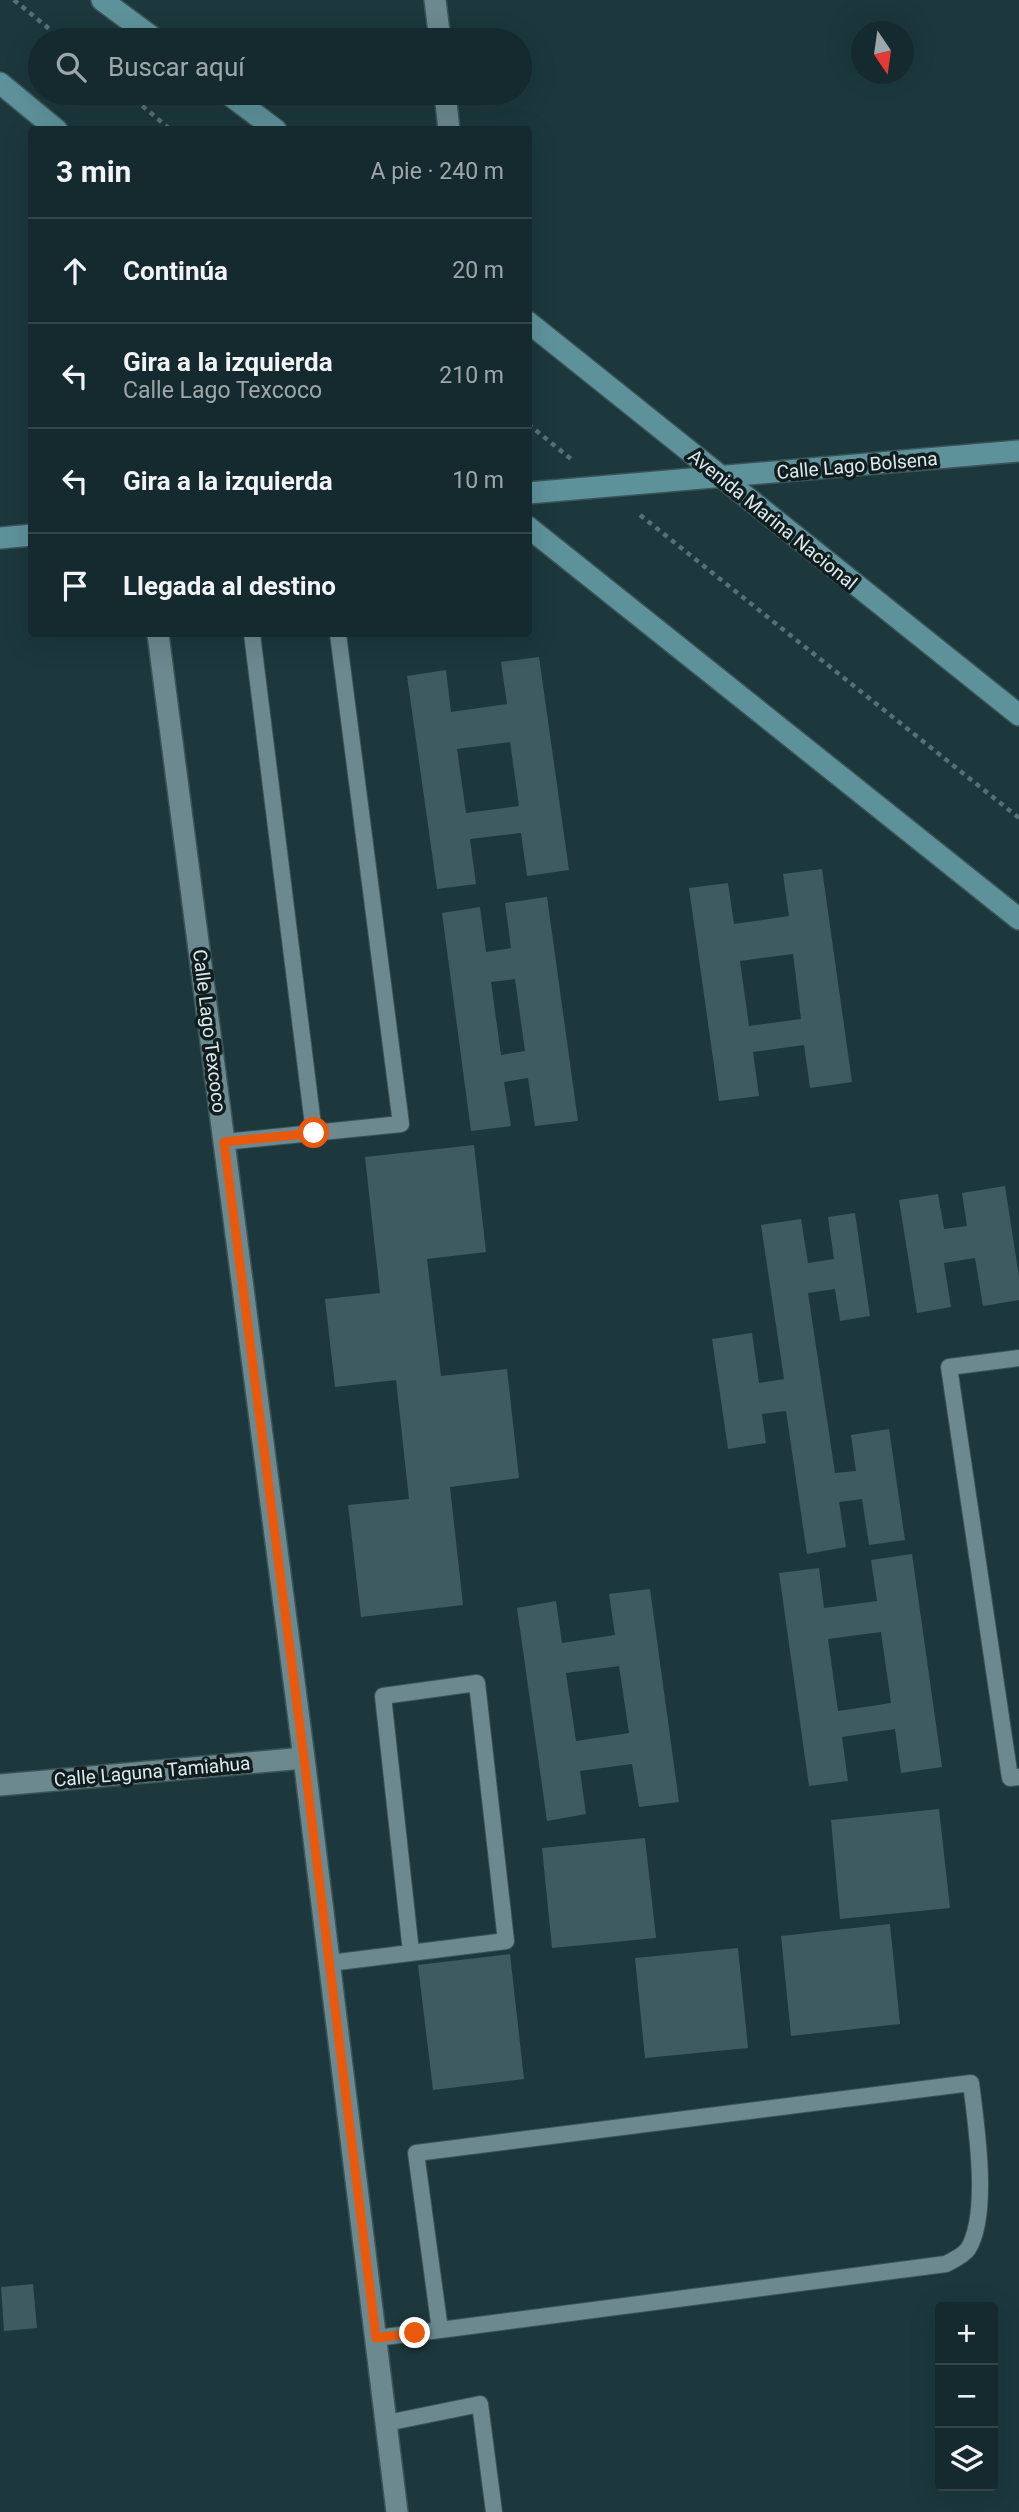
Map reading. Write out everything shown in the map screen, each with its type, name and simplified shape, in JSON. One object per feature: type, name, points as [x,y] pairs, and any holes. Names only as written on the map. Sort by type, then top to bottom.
[{"type":"main road","points":[[102,0],[140,28]]},
{"type":"main road","points":[[0,83],[52,126]]},
{"type":"main road","points":[[243,105],[271,126]]},
{"type":"main road","name":"Avenida Marina Nacional","points":[[532,325],[1019,716]]},
{"type":"main road","name":"Calle Lago Bolsena","points":[[532,494],[1019,451]]},
{"type":"main road","points":[[532,530],[1019,919]]},
{"type":"main road","points":[[0,538],[28,535]]},
{"type":"street","points":[[435,0],[438,28]]},
{"type":"street","points":[[446,105],[449,126]]},
{"type":"street","name":"Calle Lago Texcoco","points":[[158,637],[304,1758],[397,2512]]},
{"type":"street","name":"Calle Laguna Tamiahua","points":[[0,1785],[304,1758]]},
{"type":"lane","points":[[252,637],[314,1133]]},
{"type":"lane","points":[[224,1142],[401,1124],[338,637]]},
{"type":"lane","points":[[1019,1358],[949,1367],[1010,1778],[1019,1777]]},
{"type":"lane","points":[[330,1963],[506,1941],[477,1684],[383,1696],[411,1952]]},
{"type":"lane","points":[[376,2338],[440,2330],[946,2264],[966,2252],[976,2233],[980,2157],[971,2083],[416,2152],[440,2330]]},
{"type":"lane","points":[[387,2423],[480,2404],[494,2512]]},
{"type":"path","points":[[14,0],[48,28]]},
{"type":"path","points":[[141,105],[166,126]]},
{"type":"path","points":[[532,427],[1019,818]]},
{"type":"building","points":[[539,657],[569,870],[527,876],[521,833],[470,839],[476,884],[437,889],[407,676],[446,670],[451,712],[507,704],[501,662]],"holes":[[[510,742],[519,806],[466,813],[457,749]]]},
{"type":"building","points":[[822,869],[852,1082],[810,1088],[804,1045],[753,1052],[759,1096],[719,1101],[689,888],[728,883],[734,924],[789,916],[783,874]],"holes":[[[793,954],[801,1019],[749,1026],[740,961]]]},
{"type":"building","points":[[547,897],[578,1121],[535,1126],[528,1078],[504,1082],[511,1126],[471,1131],[442,913],[480,907],[486,952],[511,948],[505,903]],"holes":[[[515,979],[525,1051],[501,1055],[491,982]]]},
{"type":"building","points":[[474,1145],[486,1252],[427,1259],[441,1376],[507,1369],[519,1478],[450,1487],[463,1605],[361,1617],[348,1505],[409,1499],[396,1380],[335,1387],[325,1299],[380,1293],[365,1157]]},
{"type":"building","points":[[1005,1186],[1019,1277],[1019,1300],[983,1306],[975,1258],[944,1263],[951,1307],[917,1313],[899,1200],[938,1194],[944,1229],[967,1226],[962,1193]]},
{"type":"building","points":[[855,1213],[870,1316],[840,1321],[835,1289],[808,1293],[835,1473],[856,1471],[851,1435],[889,1429],[905,1540],[869,1545],[862,1499],[839,1502],[846,1547],[807,1554],[786,1411],[762,1414],[766,1443],[728,1449],[712,1339],[752,1333],[759,1383],[784,1379],[761,1225],[801,1219],[808,1263],[834,1259],[828,1217]]},
{"type":"building","points":[[912,1554],[942,1767],[901,1773],[895,1729],[842,1737],[848,1781],[809,1786],[779,1573],[819,1568],[824,1608],[877,1601],[871,1560]],"holes":[[[881,1632],[891,1703],[838,1711],[828,1639]]]},
{"type":"building","points":[[650,1589],[679,1802],[639,1807],[632,1764],[580,1771],[586,1814],[547,1821],[517,1608],[556,1601],[562,1643],[615,1635],[609,1594]],"holes":[[[619,1666],[629,1733],[576,1741],[566,1673]]]},
{"type":"building","points":[[939,1809],[950,1908],[840,1919],[831,1820]]},
{"type":"building","points":[[645,1838],[656,1938],[552,1948],[542,1848]]},
{"type":"building","points":[[890,1924],[900,2024],[791,2036],[781,1936]]},
{"type":"building","points":[[738,1948],[748,2048],[645,2058],[635,1958]]},
{"type":"building","points":[[510,1954],[524,2079],[433,2090],[418,1965]]},
{"type":"building","points":[[33,2284],[37,2328],[4,2331],[1,2287]]},
{"type":"route","points":[[314,1133],[224,1142],[376,2338],[415,2333]]}]
